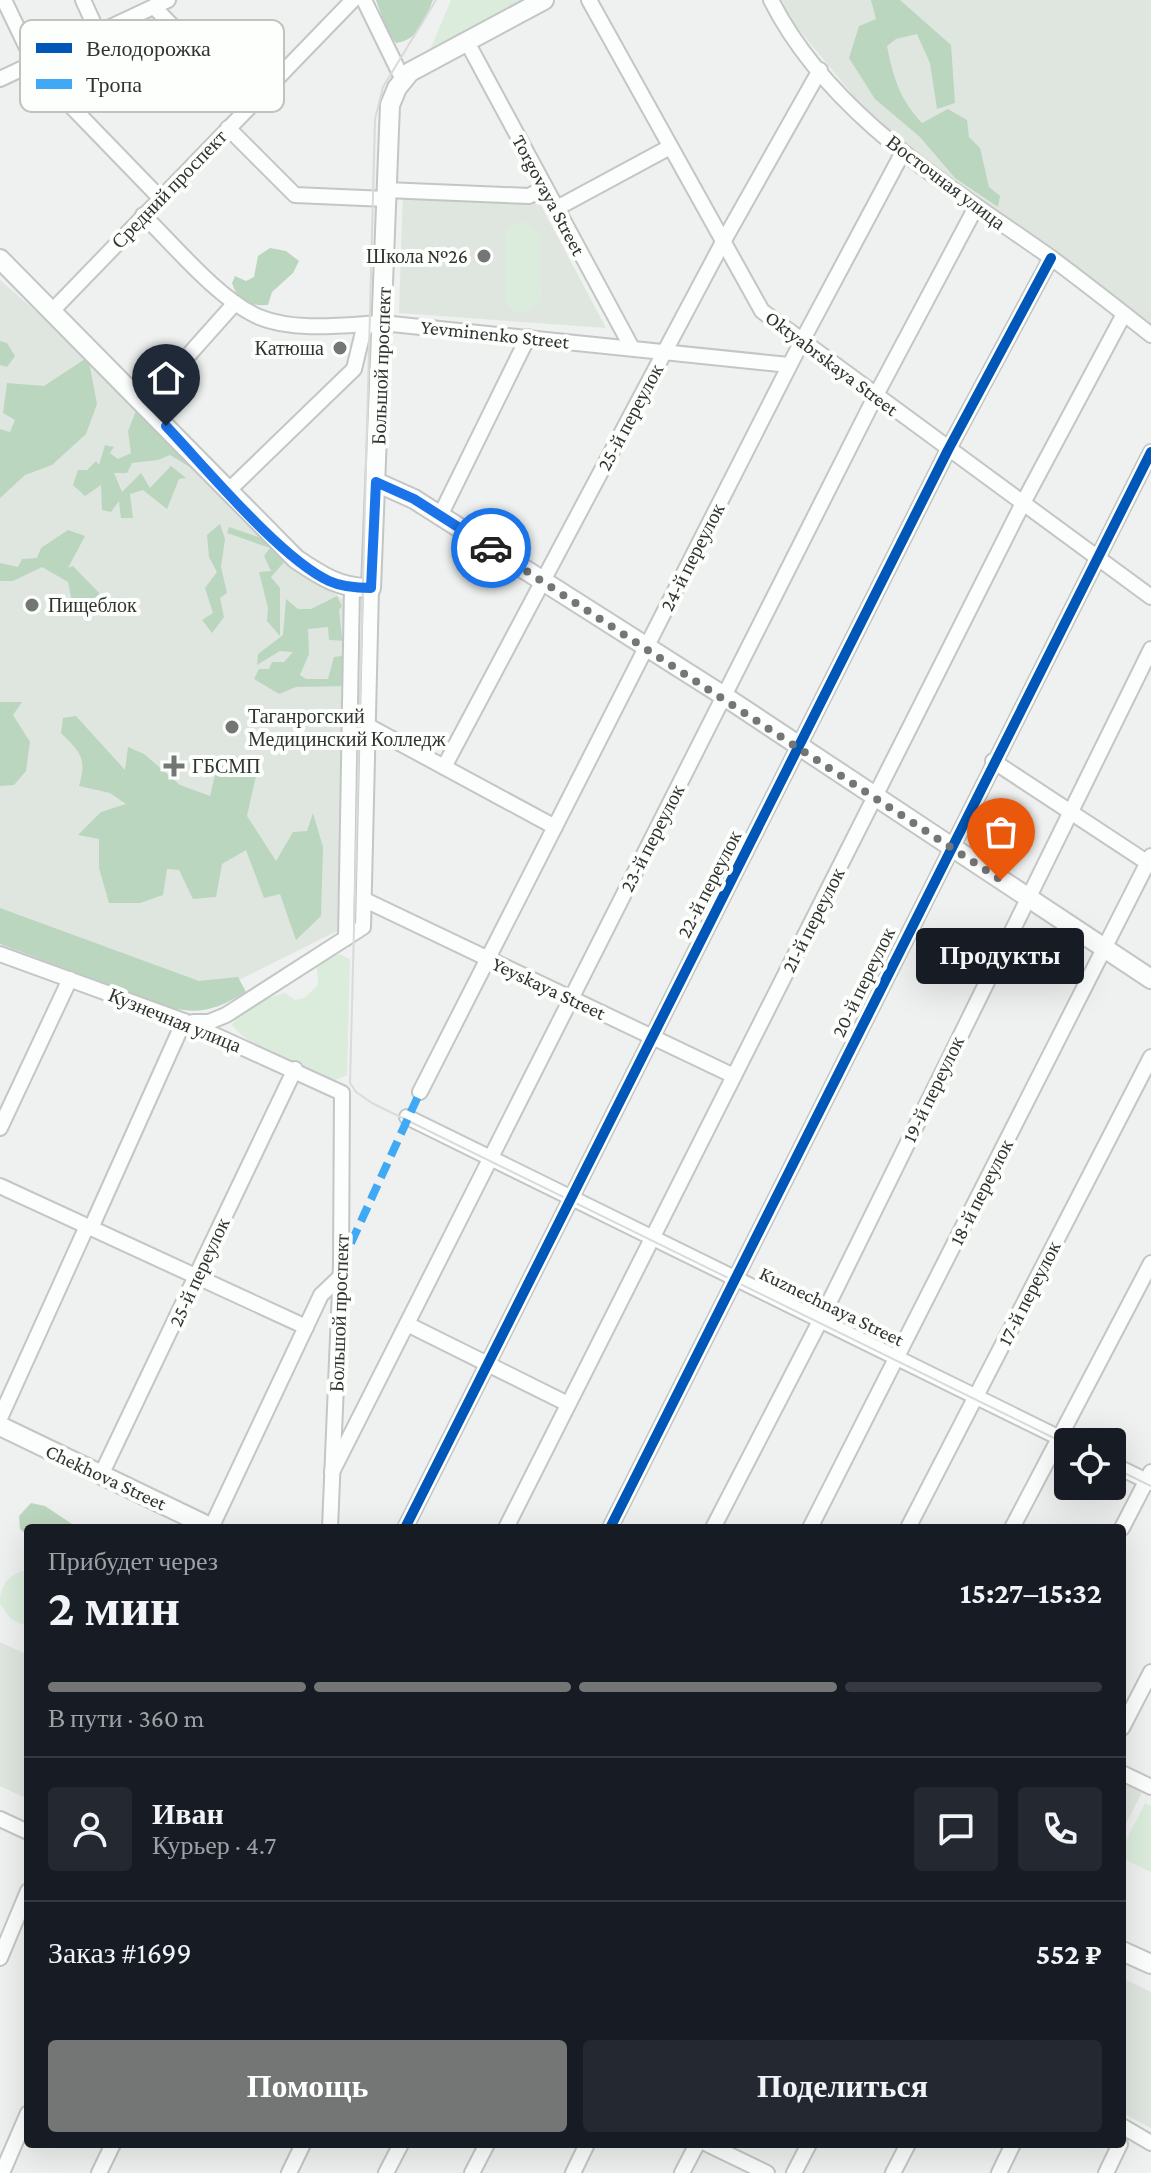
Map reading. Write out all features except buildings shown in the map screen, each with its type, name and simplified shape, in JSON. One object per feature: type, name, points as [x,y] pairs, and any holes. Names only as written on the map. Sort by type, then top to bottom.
[{"type":"main road","points":[[403,80],[410,72],[544,0]]},
{"type":"main road","name":"Большой проспект","points":[[371,588],[376,482],[376,324],[388,121],[390,105],[403,80]]},
{"type":"main road","points":[[0,259],[296,559],[328,581],[352,588],[371,588]]},
{"type":"main road","points":[[376,482],[440,516],[647,646],[1151,979]]},
{"type":"main road","name":"Chekhova Street","points":[[0,1426],[204,1524]]},
{"type":"main road","points":[[1126,1953],[1151,1964]]},
{"type":"street","points":[[4,0],[20,35]]},
{"type":"street","points":[[83,0],[92,20]]},
{"type":"street","points":[[126,20],[168,0]]},
{"type":"street","name":"Средний проспект","points":[[284,71],[353,0]]},
{"type":"street","points":[[364,0],[403,80]]},
{"type":"street","name":"Oktyabrskaya Street","points":[[589,0],[762,311],[801,343],[1151,597]]},
{"type":"street","name":"Восточная улица","points":[[771,0],[789,33],[863,119],[976,207],[1051,258],[1151,335]]},
{"type":"street","points":[[154,7],[167,20]]},
{"type":"street","name":"Torgovaya Street","points":[[467,42],[632,348]]},
{"type":"street","points":[[0,79],[20,69]]},
{"type":"street","name":"25-й переулок","points":[[444,767],[723,242],[820,70]]},
{"type":"street","points":[[77,112],[160,198]]},
{"type":"street","name":"Средний проспект","points":[[52,311],[244,112]]},
{"type":"street","points":[[228,128],[295,195],[529,196],[545,187]]},
{"type":"street","points":[[557,208],[670,147]]},
{"type":"street","name":"24-й переулок","points":[[420,1092],[789,365],[903,152]]},
{"type":"street","name":"23-й переулок","points":[[332,1472],[875,397],[976,207]]},
{"type":"street","name":"Yevminenko Street","points":[[143,215],[235,303],[262,318],[281,322],[342,326],[376,324],[528,337],[663,354],[789,365]]},
{"type":"street","name":"22-й переулок","points":[[407,1524],[948,450],[1051,258]]},
{"type":"street","points":[[145,404],[235,303]]},
{"type":"street","name":"21-й переулок","points":[[508,1524],[1023,503],[1124,314]]},
{"type":"street","points":[[228,491],[354,369],[363,332],[376,324]]},
{"type":"street","points":[[440,516],[528,337]]},
{"type":"street","name":"20-й переулок","points":[[612,1524],[737,1280],[1095,556],[1151,452]]},
{"type":"street","points":[[346,938],[352,588]]},
{"type":"street","name":"Большой проспект","points":[[184,1021],[209,1022],[226,1015],[363,927],[371,588]]},
{"type":"street","name":"19-й переулок","points":[[715,1524],[820,1321],[1026,897],[1151,649]]},
{"type":"street","points":[[370,727],[555,827]]},
{"type":"street","points":[[993,761],[1150,861]]},
{"type":"street","name":"18-й переулок","points":[[812,1524],[1150,861]]},
{"type":"street","name":"Yeyskaya Street","points":[[365,900],[734,1076]]},
{"type":"street","name":"Кузнечная улица","points":[[0,954],[184,1021],[337,1088],[344,1097]]},
{"type":"street","points":[[0,1128],[70,979]]},
{"type":"street","points":[[226,1015],[220,1029],[228,1041]]},
{"type":"street","points":[[0,1418],[184,1021]]},
{"type":"street","name":"17-й переулок","points":[[910,1524],[1151,1057]]},
{"type":"street","name":"25-й переулок","points":[[101,1475],[295,1069]]},
{"type":"street","name":"Большой проспект","points":[[330,1524],[341,1276],[344,1097]]},
{"type":"street","name":"Kuznechnaya Street","points":[[407,1117],[1054,1436]]},
{"type":"street","points":[[0,1186],[306,1327]]},
{"type":"street","points":[[1069,1428],[1151,1263]]},
{"type":"street","points":[[214,1524],[321,1295],[341,1276]]},
{"type":"street","points":[[407,1324],[568,1404]]},
{"type":"street","points":[[1014,1524],[1054,1456]]},
{"type":"street","points":[[1124,1524],[1150,1479],[1126,1470]]},
{"type":"street","points":[[1126,1720],[1151,1672]]},
{"type":"street","points":[[1126,1775],[1151,1787]]},
{"type":"street","points":[[0,1819],[24,1830]]},
{"type":"street","points":[[0,1958],[24,1901]]},
{"type":"street","points":[[5,2170],[24,2123]]},
{"type":"street","points":[[1126,2136],[1151,2143]]},
{"type":"street","points":[[99,2173],[111,2148]]},
{"type":"street","points":[[289,2173],[301,2148]]},
{"type":"street","points":[[386,2173],[399,2148]]},
{"type":"street","points":[[472,2173],[485,2148]]},
{"type":"street","points":[[573,2173],[585,2148]]},
{"type":"street","points":[[682,2173],[695,2148]]},
{"type":"street","points":[[715,2148],[767,2173]]},
{"type":"street","points":[[794,2173],[807,2148]]},
{"type":"street","points":[[893,2173],[906,2148]]},
{"type":"street","points":[[999,2173],[1011,2148]]},
{"type":"street","points":[[1106,2173],[1117,2148]]},
{"type":"shaded area","points":[[782,0],[1151,0],[1151,330],[879,127],[791,20]]},
{"type":"shaded area","name":"Школа №26","points":[[403,192],[537,198],[606,328],[399,313]]},
{"type":"shaded area","name":"ГБСМП","points":[[0,280],[88,357],[296,564],[350,605],[345,927],[185,1007],[0,939]]},
{"type":"shaded area","points":[[0,1642],[24,1653],[24,1797],[0,1786]]},
{"type":"shaded area","points":[[1126,1781],[1143,1790],[1126,1824]]},
{"type":"shaded area","points":[[1126,1980],[1151,1992],[1151,2128],[1126,2115]]},
{"type":"green space","points":[[376,0],[433,0],[416,33],[396,43],[387,31]]},
{"type":"green space","points":[[451,0],[537,0],[427,57]]},
{"type":"green space","points":[[871,0],[900,0],[951,45],[955,103],[937,109],[930,63],[917,34],[896,39],[887,46],[898,88],[922,123],[948,109],[967,120],[969,137],[980,148],[989,187],[1000,196],[998,207],[955,178],[920,137],[875,99],[849,58],[859,26],[876,19]]},
{"type":"green space","points":[[522,221],[540,231],[541,302],[523,313],[515,311],[505,302],[505,231]]},
{"type":"green space","points":[[270,248],[286,251],[299,261],[293,273],[272,292],[268,305],[255,305],[241,299],[232,283],[235,276],[246,281],[254,277],[258,256]]},
{"type":"green space","points":[[0,341],[7,343],[15,356],[7,367],[0,365]]},
{"type":"green space","points":[[88,357],[97,404],[86,434],[52,465],[25,475],[0,498],[0,429],[10,432],[15,420],[3,413],[7,383],[44,386]]},
{"type":"green space","points":[[136,411],[200,473],[170,455],[158,460],[132,463],[127,473],[114,473],[122,492],[141,473],[150,488],[171,466],[186,478],[179,479],[167,509],[143,490],[130,494],[133,518],[121,518],[119,501],[111,512],[102,510],[101,485],[85,496],[73,485],[78,470],[87,470],[96,461],[99,465],[105,445],[114,447],[110,453],[118,459],[131,453],[128,431]]},
{"type":"green space","points":[[220,524],[225,539],[221,567],[227,593],[220,598],[224,617],[212,633],[202,620],[213,613],[205,588],[217,572],[209,557],[207,535]]},
{"type":"green space","points":[[229,527],[264,539],[275,539],[286,560],[271,577],[280,588],[280,636],[267,621],[268,608],[259,572],[271,571],[264,556],[270,548],[227,533]]},
{"type":"green space","points":[[68,530],[85,536],[68,568],[73,566],[100,594],[74,612],[68,582],[42,567],[13,581],[0,581],[0,563],[18,567],[22,559],[37,558],[41,548]]},
{"type":"green space","points":[[337,596],[342,606],[339,610],[342,637],[348,634],[347,641],[329,640],[328,627],[308,629],[309,654],[300,675],[306,679],[328,679],[334,657],[348,655],[342,675],[347,686],[296,687],[279,694],[254,679],[259,669],[269,669],[272,662],[284,662],[293,652],[280,651],[257,665],[258,654],[283,635],[286,599],[298,609],[311,609]]},
{"type":"green space","points":[[0,702],[22,702],[13,715],[30,742],[26,771],[14,785],[0,786]]},
{"type":"green space","points":[[76,716],[125,770],[128,747],[144,754],[180,785],[210,796],[216,771],[231,761],[257,771],[247,816],[276,861],[293,832],[307,831],[313,813],[323,847],[321,916],[296,940],[280,894],[264,898],[246,850],[222,864],[216,897],[193,899],[179,870],[167,869],[163,895],[140,903],[109,903],[99,868],[99,839],[78,835],[101,812],[126,804],[110,793],[79,786],[82,769],[80,756],[61,733],[63,718]]},
{"type":"green space","points":[[0,908],[199,981],[238,977],[246,992],[209,1009],[190,1011],[169,1007],[0,944]]},
{"type":"green space","points":[[339,954],[350,959],[347,1075],[335,1080],[295,1064],[252,1043],[232,1025],[247,1010],[271,997],[285,993],[295,1000],[304,998],[318,985],[317,965]]},
{"type":"green space","points":[[31,1503],[45,1506],[72,1524],[24,1524],[24,1532],[20,1529],[19,1516]]},
{"type":"green space","points":[[24,1571],[24,1625],[11,1619],[0,1604],[1,1592],[12,1576]]},
{"type":"green space","points":[[1145,1803],[1151,1806],[1151,1872],[1126,1860],[1126,1841]]},
{"type":"tram line","points":[[436,0],[383,87],[375,119],[350,1083],[356,1092],[372,1103],[1054,1438]]},
{"type":"tram line","points":[[1126,1474],[1151,1486]]},
{"type":"marked path","points":[[341,1265],[420,1092]]},
{"type":"cycle path","points":[[407,1524],[948,450],[1051,258]]},
{"type":"cycle path","points":[[612,1524],[1151,452]]},
{"type":"way so far","points":[[491,548],[1001,880]]},
{"type":"place","name":"Школа №26","points":[[484,256]]},
{"type":"place","name":"Катюша","points":[[340,348]]},
{"type":"place","name":"Пищеблок","points":[[32,605]]},
{"type":"place","name":"Таганрогский Медицинский Колледж","points":[[232,727]]},
{"type":"place","name":"ГБСМП","points":[[174,766]]},
{"type":"place","name":"Продукты","points":[[1001,880]]},
{"type":"route","points":[[166,426],[296,559],[328,581],[352,588],[371,588],[376,482],[414,499],[491,548]]}]
